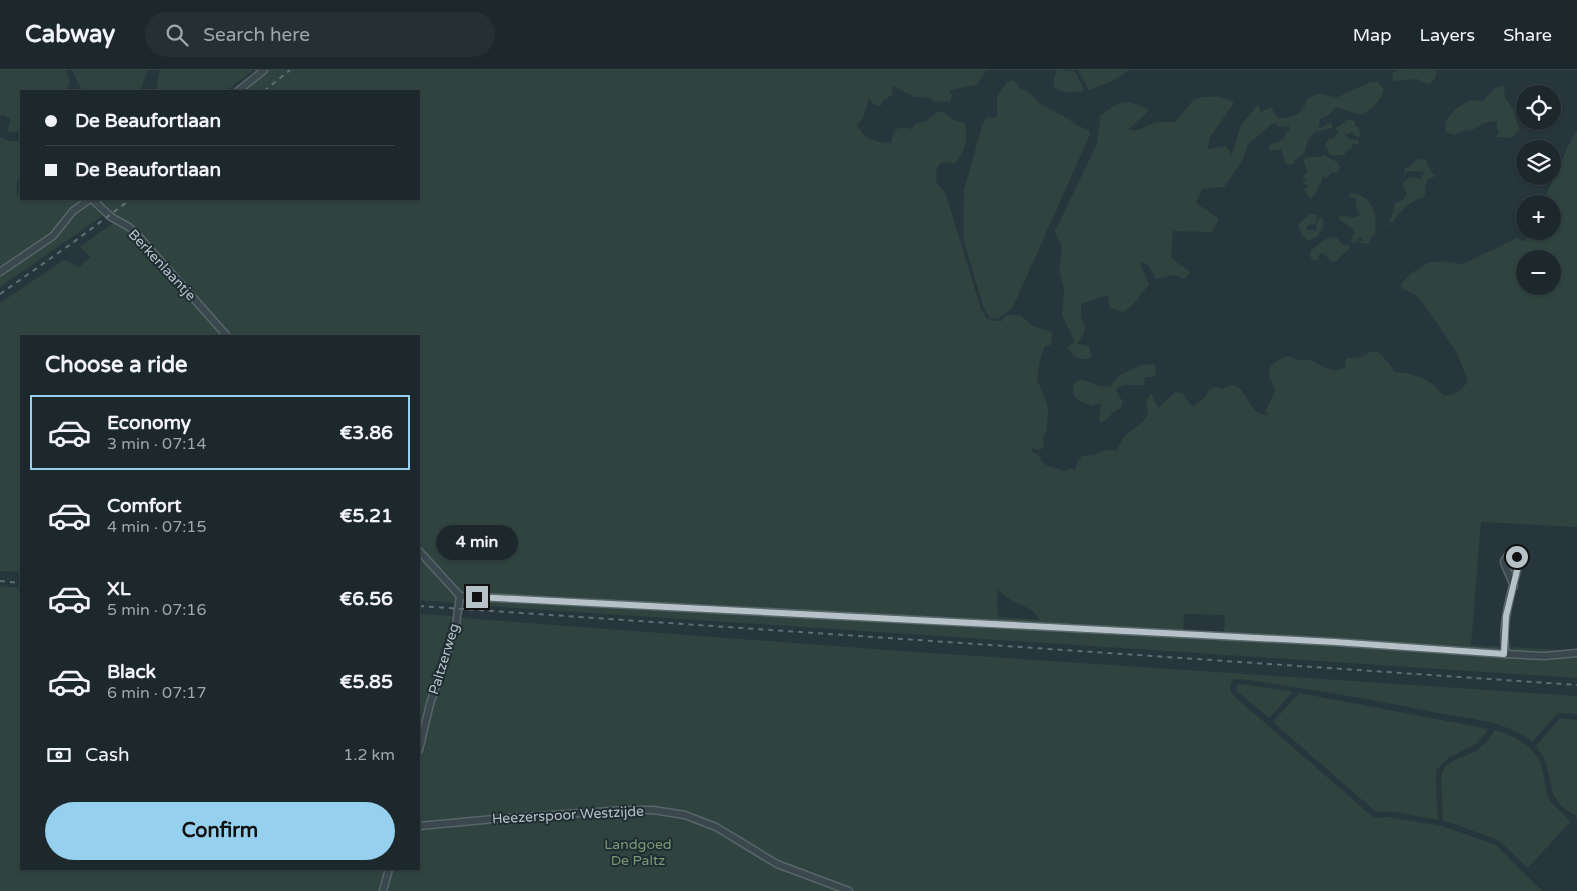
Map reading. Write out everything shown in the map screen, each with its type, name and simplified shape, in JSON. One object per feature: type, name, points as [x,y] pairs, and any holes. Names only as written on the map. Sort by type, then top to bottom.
[{"type":"street","points":[[239,90],[264,70]]},
{"type":"street","points":[[0,272],[53,236],[72,211],[89,200]]},
{"type":"street","name":"Berkenlaantje","points":[[92,200],[111,217],[129,227],[140,238],[226,335]]},
{"type":"street","points":[[420,552],[460,596],[1335,642],[1504,654],[1544,656],[1577,653]]},
{"type":"street","points":[[1504,654],[1506,616],[1514,586]]},
{"type":"street","name":"Paltzerweg","points":[[420,746],[430,704],[456,624],[460,596]]},
{"type":"street","name":"Heezerspoor Westzijde","points":[[420,826],[494,819],[626,810],[653,810],[685,815],[716,827],[777,864],[850,891]]},
{"type":"street","points":[[383,891],[389,870]]},
{"type":"green space","points":[[0,70],[65,70],[70,81],[66,90],[20,90],[20,131],[9,132],[7,129],[10,119],[0,115]]},
{"type":"green space","points":[[72,70],[148,70],[140,90],[82,90]]},
{"type":"green space","points":[[160,70],[254,70],[227,90],[156,90]]},
{"type":"green space","points":[[267,70],[986,70],[977,85],[949,90],[952,95],[950,102],[914,97],[893,86],[892,95],[882,101],[881,106],[873,104],[869,99],[863,118],[857,125],[867,137],[880,142],[891,143],[893,134],[897,129],[912,129],[916,124],[926,121],[937,112],[943,112],[954,120],[964,123],[967,133],[961,155],[955,164],[943,162],[938,166],[936,172],[937,184],[944,191],[947,198],[981,309],[986,318],[1002,321],[1006,315],[1020,315],[1033,326],[1052,332],[1051,345],[1045,346],[1037,380],[1047,403],[1048,411],[1047,430],[1043,438],[1044,448],[1038,450],[1033,448],[1032,451],[1048,466],[1065,471],[1070,468],[1075,470],[1082,456],[1094,455],[1104,450],[1116,451],[1124,437],[1148,415],[1146,401],[1151,393],[1158,408],[1175,392],[1182,393],[1193,407],[1205,397],[1210,389],[1216,387],[1223,389],[1231,385],[1237,386],[1255,410],[1261,414],[1268,415],[1266,410],[1275,392],[1269,370],[1273,364],[1285,357],[1312,360],[1329,369],[1337,370],[1345,367],[1346,358],[1362,357],[1370,352],[1378,352],[1395,372],[1422,378],[1436,387],[1445,396],[1457,393],[1468,382],[1457,353],[1416,295],[1402,288],[1401,284],[1410,274],[1428,263],[1441,261],[1463,264],[1516,238],[1522,241],[1561,240],[1561,195],[1546,195],[1551,185],[1561,185],[1561,162],[1577,130],[1577,527],[1481,522],[1471,645],[1577,651],[1577,678],[515,608],[420,600],[420,335],[20,335],[20,572],[0,571],[0,303],[64,260],[79,267],[91,257],[80,247],[113,223],[105,214],[0,287],[0,274],[54,238],[83,205],[96,200],[420,200],[420,90],[242,90]],"holes":[[[998,590],[1012,601],[1032,610],[1040,620],[998,617]],[[1184,614],[1225,615],[1224,634],[1183,632]]]},
{"type":"green space","points":[[1057,70],[1073,71],[1077,75],[1084,91],[1061,91],[1054,87]]},
{"type":"green space","points":[[1078,70],[1129,70],[1113,81],[1089,90]]},
{"type":"green space","points":[[1402,70],[1436,70],[1436,75],[1433,81],[1428,84],[1417,79],[1394,81],[1393,72]]},
{"type":"green space","points":[[1013,80],[1039,103],[1076,125],[1089,130],[1090,134],[1013,307],[999,318],[994,319],[989,317],[983,306],[963,238],[964,190],[982,126],[986,118],[997,117],[997,97],[1007,82]]},
{"type":"green space","points":[[1371,82],[1378,82],[1384,89],[1381,97],[1375,104],[1361,115],[1336,107],[1329,115],[1321,118],[1318,127],[1321,128],[1328,123],[1332,124],[1332,128],[1315,132],[1308,140],[1304,154],[1295,160],[1293,164],[1286,164],[1284,155],[1281,152],[1282,149],[1269,151],[1270,144],[1283,140],[1290,130],[1289,126],[1279,127],[1276,123],[1272,124],[1248,144],[1243,159],[1224,187],[1202,189],[1196,203],[1219,219],[1212,232],[1173,231],[1171,258],[1190,272],[1185,279],[1174,275],[1156,279],[1148,265],[1140,262],[1149,285],[1134,303],[1123,312],[1110,308],[1108,295],[1081,304],[1081,318],[1085,326],[1084,333],[1077,344],[1089,346],[1092,356],[1082,359],[1073,355],[1069,349],[1065,349],[1075,342],[1062,315],[1064,291],[1059,267],[1062,250],[1055,231],[1097,144],[1100,116],[1123,102],[1149,110],[1128,129],[1135,130],[1157,122],[1175,122],[1194,99],[1220,97],[1234,103],[1210,137],[1208,149],[1226,146],[1232,155],[1241,125],[1258,105],[1261,112],[1271,107],[1278,119],[1288,117],[1300,112],[1307,99],[1316,94],[1338,97]]},
{"type":"green space","points":[[1504,86],[1505,98],[1513,109],[1516,118],[1516,130],[1520,131],[1512,138],[1496,137],[1499,131],[1497,129],[1497,121],[1483,123],[1472,130],[1454,135],[1445,132],[1446,121],[1455,109],[1471,100],[1483,101],[1494,89]]},
{"type":"green space","points":[[1346,120],[1355,122],[1355,126],[1359,128],[1360,137],[1355,136],[1352,132],[1345,135],[1349,139],[1359,140],[1359,144],[1353,144],[1351,149],[1344,155],[1330,155],[1325,144],[1339,132],[1336,128]]},
{"type":"green space","points":[[0,137],[8,141],[20,141],[20,174],[17,193],[20,194],[20,200],[84,200],[51,233],[0,268]]},
{"type":"green space","points":[[1324,155],[1337,162],[1340,168],[1337,173],[1332,172],[1326,178],[1323,175],[1316,192],[1310,199],[1304,189],[1309,187],[1302,182],[1308,181],[1303,176],[1307,172],[1303,159]]},
{"type":"green space","points":[[1417,159],[1426,160],[1431,172],[1436,176],[1428,179],[1424,197],[1408,205],[1393,222],[1389,222],[1385,226],[1391,219],[1395,203],[1404,199],[1407,193],[1403,183],[1410,177],[1420,179],[1425,172],[1409,171],[1404,174],[1405,168]]},
{"type":"green space","points":[[1350,193],[1364,197],[1372,207],[1376,228],[1375,235],[1372,236],[1369,244],[1359,243],[1363,239],[1361,237],[1358,238],[1358,242],[1352,243],[1352,238],[1355,234],[1353,229],[1339,219],[1342,215],[1352,218],[1361,215],[1356,207],[1356,198],[1349,197]]},
{"type":"green space","points":[[1310,214],[1316,215],[1317,220],[1315,224],[1307,226],[1307,230],[1317,230],[1316,224],[1320,217],[1324,224],[1317,237],[1308,241],[1302,236],[1298,225]]},
{"type":"green space","points":[[1337,238],[1342,244],[1349,245],[1350,248],[1335,262],[1331,261],[1323,253],[1320,254],[1317,261],[1312,260],[1311,250],[1326,239]]},
{"type":"green space","points":[[1142,365],[1155,365],[1156,373],[1153,377],[1145,377],[1144,385],[1124,385],[1117,388],[1116,391],[1123,402],[1120,409],[1103,421],[1100,422],[1099,420],[1101,404],[1091,406],[1079,401],[1074,396],[1074,384],[1077,381],[1084,380],[1102,387],[1111,386],[1119,375]]},
{"type":"green space","name":"Landgoed De Paltz","points":[[0,586],[20,588],[20,870],[420,870],[420,614],[452,616],[435,671],[440,679],[462,618],[901,651],[1577,696],[1577,714],[1558,713],[1532,742],[1510,729],[1486,721],[1338,694],[1241,679],[1234,679],[1230,685],[1233,695],[1374,818],[1388,817],[1442,826],[1496,845],[1542,891],[0,891]]},
{"type":"green space","points":[[1241,684],[1293,692],[1269,718],[1237,691],[1236,685]]},
{"type":"green space","points":[[1299,693],[1489,729],[1476,744],[1448,758],[1437,769],[1438,820],[1395,812],[1376,812],[1273,722]]},
{"type":"green space","points":[[1560,718],[1577,720],[1577,821],[1576,816],[1561,806],[1553,794],[1546,762],[1536,746]]},
{"type":"green space","points":[[1495,730],[1525,744],[1537,756],[1541,764],[1549,799],[1570,822],[1528,868],[1498,840],[1443,820],[1441,778],[1443,772],[1450,763],[1479,749]]},
{"type":"railway","points":[[265,90],[290,70]]},
{"type":"railway","points":[[0,294],[130,200]]},
{"type":"railway","points":[[0,581],[20,583]]},
{"type":"railway","points":[[420,606],[1577,685]]},
{"type":"route","points":[[477,597],[1335,642],[1504,654],[1505,626],[1519,562],[1517,557]]}]
